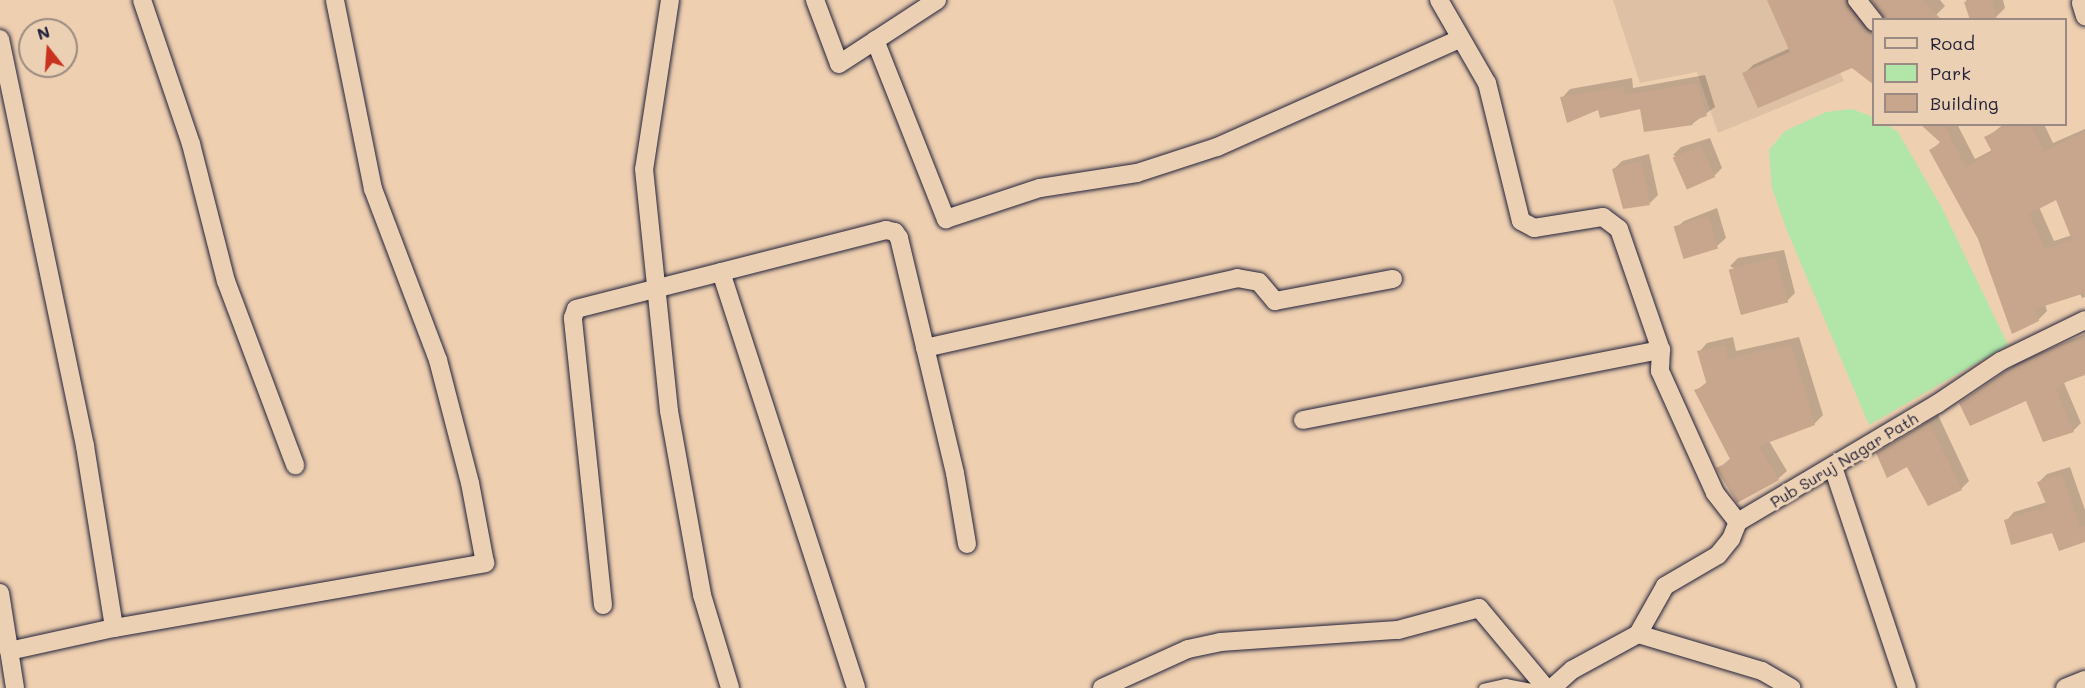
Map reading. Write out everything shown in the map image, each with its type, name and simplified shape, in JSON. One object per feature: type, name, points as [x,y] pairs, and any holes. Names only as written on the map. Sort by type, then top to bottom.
[{"type":"street","points":[[142,0],[191,144],[226,281],[295,465]]},
{"type":"street","points":[[9,651],[114,628],[485,563],[470,483],[438,360],[373,189],[335,0]]},
{"type":"street","points":[[670,0],[645,169],[655,286],[669,411],[702,595],[730,688]]},
{"type":"street","points":[[815,0],[839,64],[937,0]]},
{"type":"street","points":[[1439,0],[1487,83],[1521,221],[1534,228],[1603,217],[1612,219],[1619,229],[1661,350],[1660,370],[1715,493],[1738,522],[1731,539],[1718,555],[1665,586],[1638,634],[1572,669],[1552,688]]},
{"type":"street","points":[[1857,0],[1872,19]]},
{"type":"street","points":[[2084,0],[2081,3],[2085,16]]},
{"type":"street","points":[[0,39],[85,446],[114,628]]},
{"type":"street","points":[[875,40],[946,219],[1040,188],[1137,173],[1217,147],[1460,39]]},
{"type":"street","points":[[603,605],[573,318],[582,305],[886,230],[895,232],[955,473],[968,544]]},
{"type":"street","points":[[721,272],[856,688]]},
{"type":"street","points":[[925,348],[1237,278],[1259,282],[1275,301],[1393,279]]},
{"type":"street","name":"Pub Suruj Nagar Path","points":[[1738,522],[1833,467],[2001,361],[2085,320]]},
{"type":"street","points":[[1303,420],[1661,350]]},
{"type":"street","points":[[1833,467],[1906,688]]},
{"type":"street","points":[[0,593],[15,688]]},
{"type":"street","points":[[1102,688],[1188,649],[1220,642],[1398,630],[1479,608],[1546,688]]},
{"type":"street","points":[[1638,634],[1762,671],[1791,688]]},
{"type":"street","points":[[2065,688],[2085,681]]},
{"type":"lane","points":[[1483,688],[1505,684],[1530,688]]},
{"type":"shaded area","points":[[1613,0],[1805,0],[1844,81],[1718,133],[1697,72],[1640,83]]},
{"type":"green space","points":[[1852,109],[1872,117],[1872,126],[1889,126],[1898,132],[1942,208],[2008,345],[1869,425],[1786,228],[1772,188],[1769,150],[1785,131],[1826,112]]},
{"type":"building","points":[[1767,0],[1846,0],[1865,29],[1872,32],[1872,83],[1852,68],[1758,108],[1742,73],[1790,52]]},
{"type":"building","points":[[1871,0],[1922,0],[1940,18],[1884,18]]},
{"type":"building","points":[[1992,0],[1996,18],[1969,18],[1964,2]]},
{"type":"building","points":[[1697,83],[1707,116],[1691,121],[1693,125],[1644,132],[1640,109],[1600,118],[1598,110],[1567,123],[1560,97],[1624,86],[1625,95]]},
{"type":"building","points":[[1922,126],[1944,126],[1966,167],[1992,152],[1984,137],[2006,126],[2031,126],[2044,151],[2085,132],[2085,293],[2035,309],[2039,321],[2012,334],[1978,239],[1929,150],[1941,143]],"holes":[[[2056,200],[2072,240],[2045,249],[2029,214]]]},
{"type":"building","points":[[1701,145],[1715,177],[1687,190],[1673,158]]},
{"type":"building","points":[[1641,161],[1650,205],[1623,209],[1612,169]]},
{"type":"building","points":[[1708,216],[1718,249],[1684,259],[1674,227]]},
{"type":"building","points":[[1776,257],[1788,302],[1741,315],[1729,270]]},
{"type":"building","points":[[2085,340],[2085,375],[2060,384],[2062,388],[2056,390],[2074,432],[2043,442],[2026,401],[1970,426],[1959,403],[2007,371],[2057,346]]},
{"type":"building","points":[[1791,344],[1815,425],[1759,446],[1779,480],[1737,503],[1716,468],[1731,461],[1694,390],[1707,385],[1697,351],[1725,345],[1728,359]]},
{"type":"building","points":[[1929,422],[1962,490],[1928,506],[1907,467],[1887,478],[1876,453]]},
{"type":"building","points":[[2062,475],[2080,528],[2085,526],[2085,542],[2059,551],[2052,533],[2011,545],[2004,520],[2047,506],[2037,482]]}]
